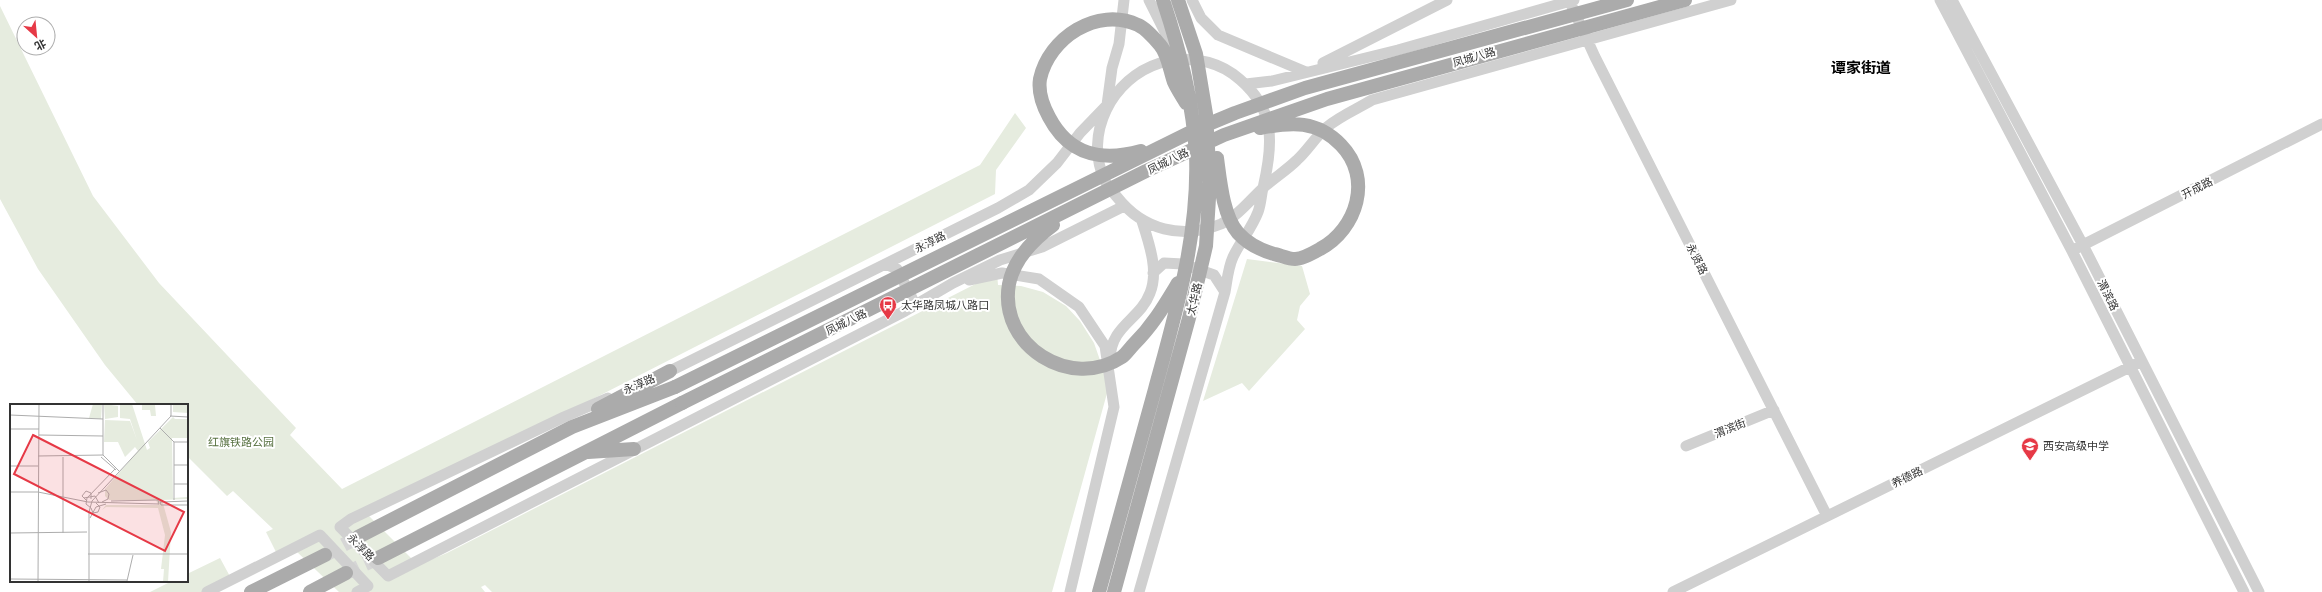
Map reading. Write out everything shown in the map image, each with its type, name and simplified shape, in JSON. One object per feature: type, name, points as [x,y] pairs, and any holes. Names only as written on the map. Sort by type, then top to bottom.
[{"type":"main road","name":"太华路","points":[[1099,592],[1186,269],[1194,213],[1196,156],[1192,112],[1181,57],[1163,0]]},
{"type":"main road","name":"太华路","points":[[1114,592],[1189,318],[1206,246],[1210,182],[1206,114],[1202,87],[1189,28],[1178,0]]},
{"type":"main road","name":"凤城八路","points":[[675,387],[1166,144],[1235,113],[1305,88],[1627,0]]},
{"type":"main road","name":"凤城八路","points":[[682,403],[1079,205],[1224,135],[1328,99],[1685,0]]},
{"type":"main road","points":[[1166,144],[1129,154],[1107,156],[1086,153],[1072,146],[1056,131],[1042,104],[1040,80],[1049,56],[1067,35],[1087,25],[1108,19],[1138,25],[1161,46],[1175,83],[1192,112]]},
{"type":"main road","points":[[1202,87],[1212,110],[1224,205],[1237,232],[1259,250],[1295,259],[1313,253],[1331,244],[1350,221],[1357,203],[1359,187],[1356,169],[1346,150],[1330,134],[1307,124],[1278,125],[1224,135]]},
{"type":"main road","points":[[1079,205],[1040,235],[1020,259],[1009,284],[1009,301],[1013,323],[1026,345],[1056,365],[1075,370],[1095,369],[1122,357],[1154,324],[1186,269]]},
{"type":"main road","points":[[572,426],[609,403],[670,371]]},
{"type":"main road","name":"永淳路","points":[[358,537],[572,426],[675,387]]},
{"type":"main road","name":"永淳路","points":[[378,558],[682,403]]},
{"type":"main road","points":[[584,453],[634,449]]},
{"type":"main road","points":[[251,592],[325,555]]},
{"type":"main road","points":[[310,592],[346,573]]},
{"type":"street","points":[[1107,105],[1112,68],[1120,44],[1124,0]]},
{"type":"street","points":[[1149,0],[1165,32],[1173,59]]},
{"type":"street","points":[[1192,0],[1201,18],[1218,35],[1305,72],[1447,0]]},
{"type":"street","points":[[1246,84],[1272,81],[1398,50],[1571,0]]},
{"type":"street","name":"永贤路","points":[[1571,0],[1594,57],[1827,516]]},
{"type":"street","name":"凤城八路","points":[[1107,105],[1099,130],[1098,157],[1106,182],[1131,214],[1142,221],[1168,230],[1196,231],[1222,223],[1244,208],[1263,188],[1298,160],[1327,127],[1372,100],[1731,0]]},
{"type":"street","name":"渭滨路","points":[[1940,0],[2072,251],[2244,592]]},
{"type":"street","name":"渭滨路","points":[[1952,0],[2083,245],[2259,592]]},
{"type":"street","points":[[1398,50],[1387,61],[1389,76],[1399,93]]},
{"type":"street","points":[[1107,105],[1124,83],[1146,68],[1173,59],[1206,62],[1224,68],[1246,84],[1262,106],[1270,132],[1270,160],[1258,212],[1232,259],[1225,292],[1139,592]]},
{"type":"street","name":"永淳路","points":[[1107,105],[1080,133],[1057,163],[1029,190],[998,208],[670,371],[564,417],[351,519],[340,526],[388,576],[905,311],[953,283],[1000,260],[1042,247],[1124,206]]},
{"type":"street","name":"开成路","points":[[2072,251],[2322,124]]},
{"type":"street","points":[[1110,379],[1110,351],[1119,329],[1136,314],[1151,293],[1154,260],[1142,221]]},
{"type":"street","points":[[1153,273],[1164,263],[1183,264],[1214,275],[1225,292]]},
{"type":"street","points":[[885,264],[897,269],[912,298],[905,311]]},
{"type":"street","points":[[953,283],[1002,273],[1039,279],[1079,307],[1105,346],[1114,407],[1070,592]]},
{"type":"street","name":"养德路","points":[[1673,592],[2142,361]]},
{"type":"street","name":"渭滨街","points":[[1686,446],[1774,410]]},
{"type":"street","points":[[207,592],[320,535],[368,586],[357,592]]},
{"type":"green space","name":"红旗铁路公园","points":[[0,6],[16,39],[16,56],[24,56],[93,196],[159,283],[296,428],[290,435],[342,489],[980,165],[1015,113],[1026,128],[996,170],[995,194],[367,514],[418,565],[447,553],[997,273],[998,285],[1021,286],[1043,292],[1066,306],[1080,321],[1094,343],[1109,386],[1052,592],[492,592],[485,585],[481,587],[485,592],[339,592],[296,551],[279,558],[266,532],[273,529],[233,491],[227,496],[188,457],[188,404],[137,404],[105,365],[38,269],[0,199]]},
{"type":"green space","points":[[1247,259],[1302,266],[1310,294],[1300,306],[1297,320],[1305,329],[1249,391],[1242,383],[1203,401]]},
{"type":"green space","points":[[220,558],[233,582],[212,592],[150,592],[170,582],[188,582],[188,574]]},
{"type":"tunnel","points":[[325,555],[358,537]]},
{"type":"tunnel","points":[[346,573],[378,558]]},
{"type":"place","name":"太华路凤城八路口","points":[[888,320]]},
{"type":"place","name":"西安高级中学","points":[[2030,461]]},
{"type":"district","name":"谭家街道","points":[[1861,68]]}]
